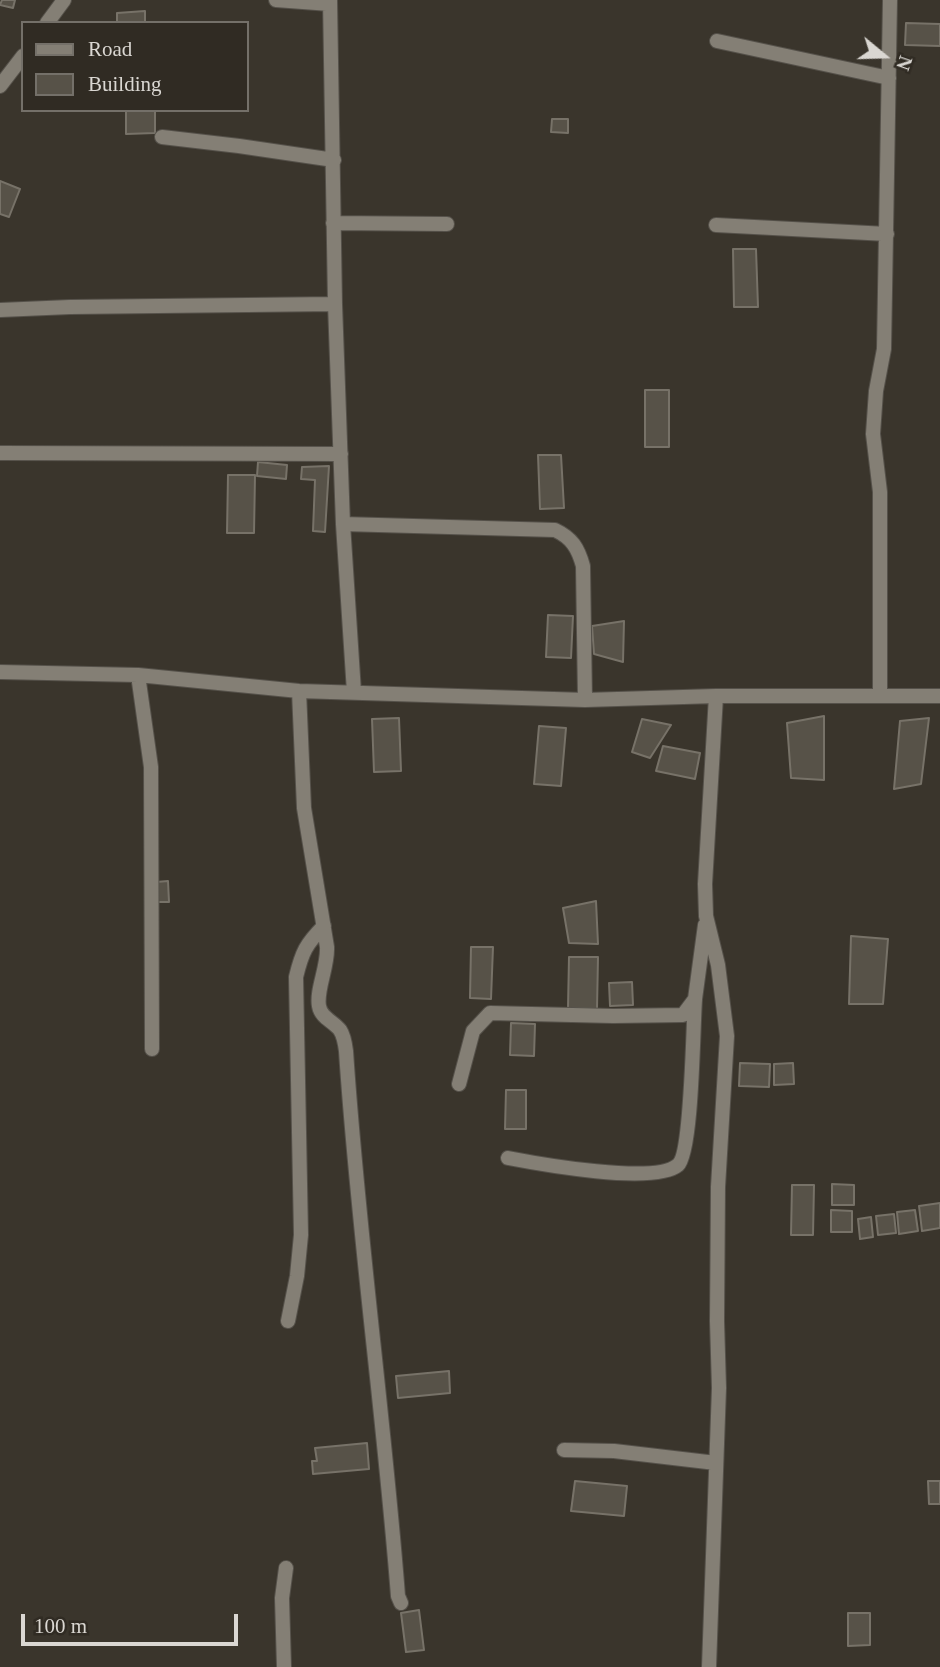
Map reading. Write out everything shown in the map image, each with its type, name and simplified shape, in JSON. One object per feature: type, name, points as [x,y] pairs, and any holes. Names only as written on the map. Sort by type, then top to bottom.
[{"type":"street","points":[[48,21],[64,0]]},
{"type":"street","points":[[276,0],[330,2],[335,304],[343,524],[354,692]]},
{"type":"street","points":[[880,695],[880,492],[873,433],[876,391],[884,349],[890,0]]},
{"type":"street","points":[[717,41],[889,78]]},
{"type":"street","points":[[0,86],[21,58]]},
{"type":"street","points":[[162,137],[334,160]]},
{"type":"street","points":[[333,223],[447,224]]},
{"type":"street","points":[[716,225],[887,234]]},
{"type":"street","points":[[0,310],[335,304]]},
{"type":"street","points":[[0,453],[341,454]]},
{"type":"street","points":[[343,524],[555,530],[569,537],[579,551],[583,566],[585,700]]},
{"type":"street","points":[[0,672],[138,675],[299,691],[585,700],[716,696],[940,696]]},
{"type":"street","points":[[138,675],[151,767],[152,1049]]},
{"type":"street","points":[[299,691],[304,808],[328,961],[318,995],[319,1007],[324,1016],[339,1028],[345,1039],[354,1164],[398,1596],[401,1603]]},
{"type":"street","points":[[508,1158],[569,1168],[636,1174],[657,1173],[677,1167],[681,1161],[687,1129],[695,999],[706,916],[705,884],[716,696]]},
{"type":"street","points":[[706,916],[718,965],[727,1036],[718,1187],[719,1388],[709,1667]]},
{"type":"street","points":[[288,1321],[297,1276],[301,1235],[296,976],[307,943],[324,926]]},
{"type":"street","points":[[459,1084],[472,1031],[490,1013],[654,1017],[683,1014],[695,999]]},
{"type":"street","points":[[564,1450],[614,1451],[716,1463]]},
{"type":"street","points":[[284,1667],[282,1598],[286,1568]]},
{"type":"building","points":[[2,0],[15,0],[13,8],[0,5]]},
{"type":"building","points":[[145,11],[145,21],[117,21],[117,13]]},
{"type":"building","points":[[906,23],[940,24],[940,46],[905,45]]},
{"type":"building","points":[[126,112],[155,112],[155,133],[126,134]]},
{"type":"building","points":[[552,119],[568,119],[568,133],[551,132]]},
{"type":"building","points":[[0,181],[20,189],[9,217],[0,214]]},
{"type":"building","points":[[733,249],[756,249],[758,307],[734,307]]},
{"type":"building","points":[[645,390],[669,390],[669,447],[645,447]]},
{"type":"building","points":[[538,455],[561,455],[564,508],[540,509]]},
{"type":"building","points":[[258,462],[287,465],[286,479],[257,476]]},
{"type":"building","points":[[329,466],[325,532],[313,531],[315,480],[301,479],[302,467]]},
{"type":"building","points":[[228,475],[255,475],[254,533],[227,533]]},
{"type":"building","points":[[548,615],[573,616],[571,658],[546,657]]},
{"type":"building","points":[[624,621],[623,662],[594,654],[592,626]]},
{"type":"building","points":[[824,716],[824,780],[791,778],[787,723]]},
{"type":"building","points":[[399,718],[401,771],[374,772],[372,719]]},
{"type":"building","points":[[929,718],[921,784],[894,789],[900,721]]},
{"type":"building","points":[[642,719],[671,725],[650,758],[632,752]]},
{"type":"building","points":[[539,726],[566,728],[561,786],[534,784]]},
{"type":"building","points":[[663,746],[700,753],[695,779],[656,771]]},
{"type":"building","points":[[168,881],[169,902],[157,902],[156,882]]},
{"type":"building","points":[[596,901],[598,944],[569,943],[563,908]]},
{"type":"building","points":[[851,936],[888,939],[883,1004],[849,1004]]},
{"type":"building","points":[[471,947],[493,947],[491,999],[470,998]]},
{"type":"building","points":[[569,957],[598,957],[597,1009],[568,1008]]},
{"type":"building","points":[[632,982],[633,1005],[610,1006],[609,983]]},
{"type":"building","points":[[511,1023],[535,1024],[534,1056],[510,1055]]},
{"type":"building","points":[[740,1063],[770,1064],[769,1087],[739,1086]]},
{"type":"building","points":[[793,1063],[794,1084],[774,1085],[774,1064]]},
{"type":"building","points":[[506,1090],[526,1090],[526,1129],[505,1129]]},
{"type":"building","points":[[832,1184],[854,1185],[854,1205],[832,1205]]},
{"type":"building","points":[[792,1185],[814,1185],[813,1235],[791,1235]]},
{"type":"building","points":[[940,1203],[940,1228],[922,1231],[919,1206]]},
{"type":"building","points":[[831,1210],[852,1211],[852,1232],[831,1232]]},
{"type":"building","points":[[915,1210],[918,1231],[899,1234],[897,1212]]},
{"type":"building","points":[[894,1214],[896,1233],[878,1235],[876,1216]]},
{"type":"building","points":[[871,1217],[873,1237],[860,1239],[858,1219]]},
{"type":"building","points":[[449,1371],[450,1393],[398,1398],[396,1376]]},
{"type":"building","points":[[367,1443],[369,1469],[313,1474],[312,1461],[317,1461],[315,1448]]},
{"type":"building","points":[[575,1481],[627,1486],[624,1516],[571,1511]]},
{"type":"building","points":[[928,1481],[940,1481],[940,1504],[929,1504]]},
{"type":"building","points":[[419,1610],[424,1650],[406,1652],[401,1613]]},
{"type":"building","points":[[848,1613],[870,1613],[870,1645],[848,1646]]}]
